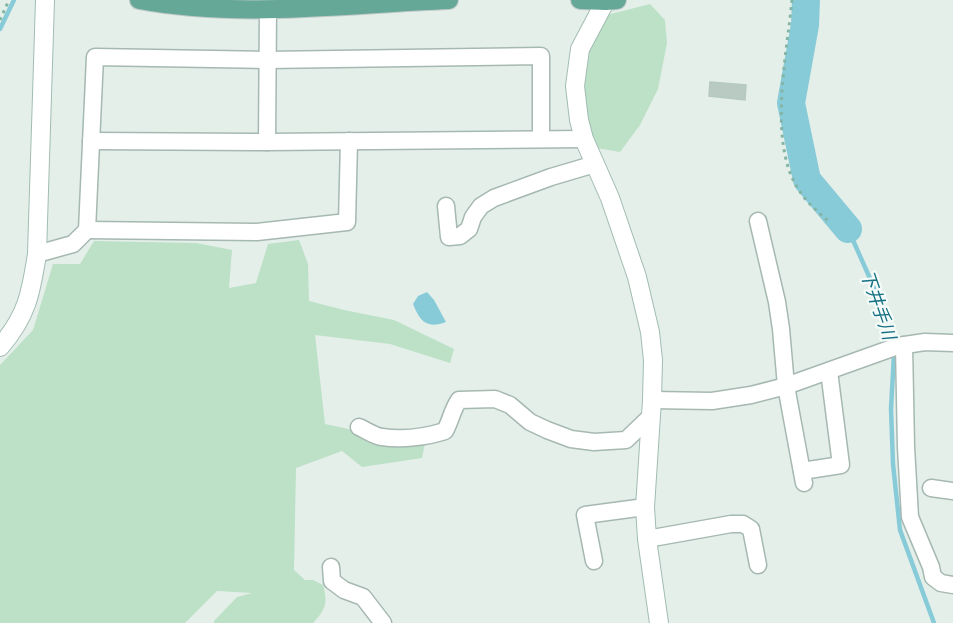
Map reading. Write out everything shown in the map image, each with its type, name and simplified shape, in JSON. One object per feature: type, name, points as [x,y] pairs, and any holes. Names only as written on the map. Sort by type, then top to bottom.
[{"type":"main road","points":[[139,0],[174,6],[210,4],[268,9],[449,0]]},
{"type":"main road","points":[[580,0],[610,0]]},
{"type":"street","points":[[0,347],[11,335],[23,315],[32,289],[37,254],[45,0]]},
{"type":"street","points":[[610,0],[580,49],[574,86],[584,139],[610,198],[637,277],[650,332],[653,360],[652,408],[645,507],[647,539],[659,623]]},
{"type":"street","points":[[267,142],[268,9]]},
{"type":"street","points":[[37,254],[73,244],[87,230],[95,57],[267,60],[541,56],[541,139]]},
{"type":"street","points":[[91,141],[584,139]]},
{"type":"street","points":[[87,230],[257,232],[347,222],[349,141]]},
{"type":"street","points":[[446,206],[449,237],[460,236],[469,229],[481,206],[494,198],[595,164]]},
{"type":"street","points":[[758,221],[782,329],[786,386],[803,477],[841,465],[829,371]]},
{"type":"street","points":[[360,427],[380,437],[430,436],[445,431],[452,419],[452,411],[459,400],[495,399],[510,405],[530,422],[571,440],[594,442],[626,440],[652,408],[751,395],[786,386],[901,346],[925,342],[953,343]]},
{"type":"street","points":[[901,346],[910,517],[933,577],[941,583],[953,585]]},
{"type":"street","points":[[931,488],[953,491]]},
{"type":"street","points":[[594,561],[585,514],[645,507]]},
{"type":"street","points":[[647,539],[730,524],[743,524],[751,529],[758,565]]},
{"type":"street","points":[[331,567],[332,581],[344,590],[363,597],[383,623]]},
{"type":"path","points":[[0,20],[9,0]]},
{"type":"path","points":[[792,0],[783,76],[782,138],[789,171],[796,187],[807,202],[828,221]]},
{"type":"green space","points":[[650,4],[665,20],[667,43],[658,89],[640,125],[620,152],[591,147],[582,121],[585,49],[607,15]]},
{"type":"green space","points":[[299,240],[308,264],[309,301],[394,320],[454,349],[450,363],[390,344],[315,335],[325,424],[425,443],[422,458],[362,467],[342,451],[296,468],[294,570],[305,580],[313,580],[323,585],[325,606],[317,618],[313,623],[214,623],[237,597],[252,593],[217,591],[185,623],[0,623],[0,365],[33,330],[53,264],[80,264],[94,241],[196,243],[232,250],[229,288],[256,283],[268,244]]},
{"type":"water","points":[[427,292],[446,322],[429,324],[418,315],[413,304],[418,296]]},
{"type":"building","points":[[710,82],[746,85],[745,100],[709,96]]},
{"type":"waterway","points":[[0,29],[14,0]]},
{"type":"waterway","name":"下井手川","points":[[806,0],[805,25],[791,103],[807,180],[848,229]]},
{"type":"waterway","name":"下井手川","points":[[848,229],[876,292],[894,354],[891,409],[893,464],[900,530],[934,623]]}]
